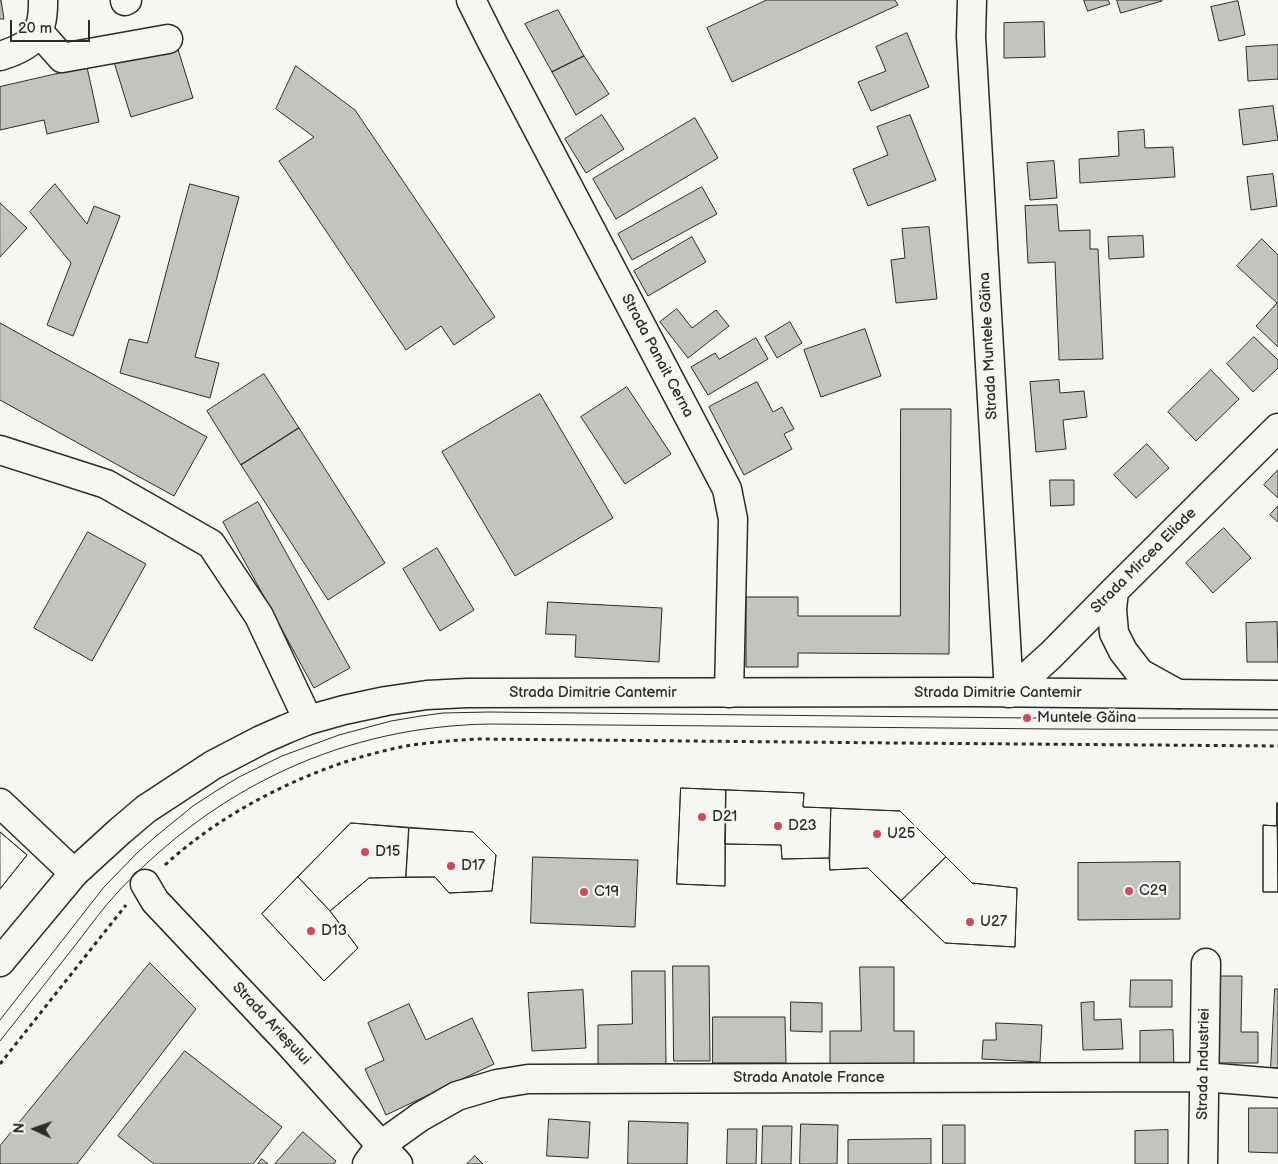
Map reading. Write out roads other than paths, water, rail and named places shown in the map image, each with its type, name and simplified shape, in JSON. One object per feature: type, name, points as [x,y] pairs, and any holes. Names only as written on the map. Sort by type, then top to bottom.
[{"type":"street","points":[[0,56],[18,50],[33,40],[39,32],[43,16],[43,0]]},
{"type":"street","name":"Strada Panait Cerna","points":[[471,0],[727,488],[733,519],[729,693]]},
{"type":"street","name":"Strada Muntele Găina","points":[[972,0],[971,37],[1009,692]]},
{"type":"street","points":[[39,32],[62,58],[168,39]]},
{"type":"street","name":"Strada Mircea Eliade","points":[[1009,692],[1051,656],[1278,428]]},
{"type":"street","points":[[0,450],[106,484],[211,544],[259,616],[308,720]]},
{"type":"street","points":[[1114,591],[1112,609],[1114,633],[1123,651],[1140,673],[1178,694]]},
{"type":"street","name":"Strada Dimitrie Cantemir","points":[[0,962],[74,873],[154,803],[213,766],[286,728],[344,710],[386,701],[427,695],[467,693],[1009,692],[1278,695]]},
{"type":"street","points":[[0,803],[74,873]]},
{"type":"street","name":"Strada Arieșului","points":[[145,884],[155,901],[288,1042],[382,1158]]},
{"type":"street","name":"Strada Industriei","points":[[1203,1164],[1206,963]]},
{"type":"street","name":"Strada Anatole France","points":[[382,1158],[420,1117],[458,1096],[497,1084],[528,1079],[1204,1076],[1278,1083]]},
{"type":"tram line","points":[[0,1020],[104,887],[137,853],[193,806],[239,777],[282,756],[339,735],[391,721],[443,713],[488,712],[1027,718],[1278,718]]},
{"type":"tram line","points":[[0,1041],[117,893],[156,855],[197,822],[241,793],[287,769],[335,750],[385,736],[437,727],[491,724],[1278,730]]},
{"type":"place","name":"Muntele Găina","points":[[1027,718]]},
{"type":"place","name":"D21","points":[[702,817]]},
{"type":"place","name":"D23","points":[[778,826]]},
{"type":"place","name":"U25","points":[[877,834]]},
{"type":"place","name":"D15","points":[[365,852]]},
{"type":"place","name":"D17","points":[[451,866]]},
{"type":"place","name":"C29","points":[[1129,891]]},
{"type":"place","name":"C19","points":[[584,892]]},
{"type":"place","name":"U27","points":[[970,922]]},
{"type":"place","name":"D13","points":[[311,931]]}]
